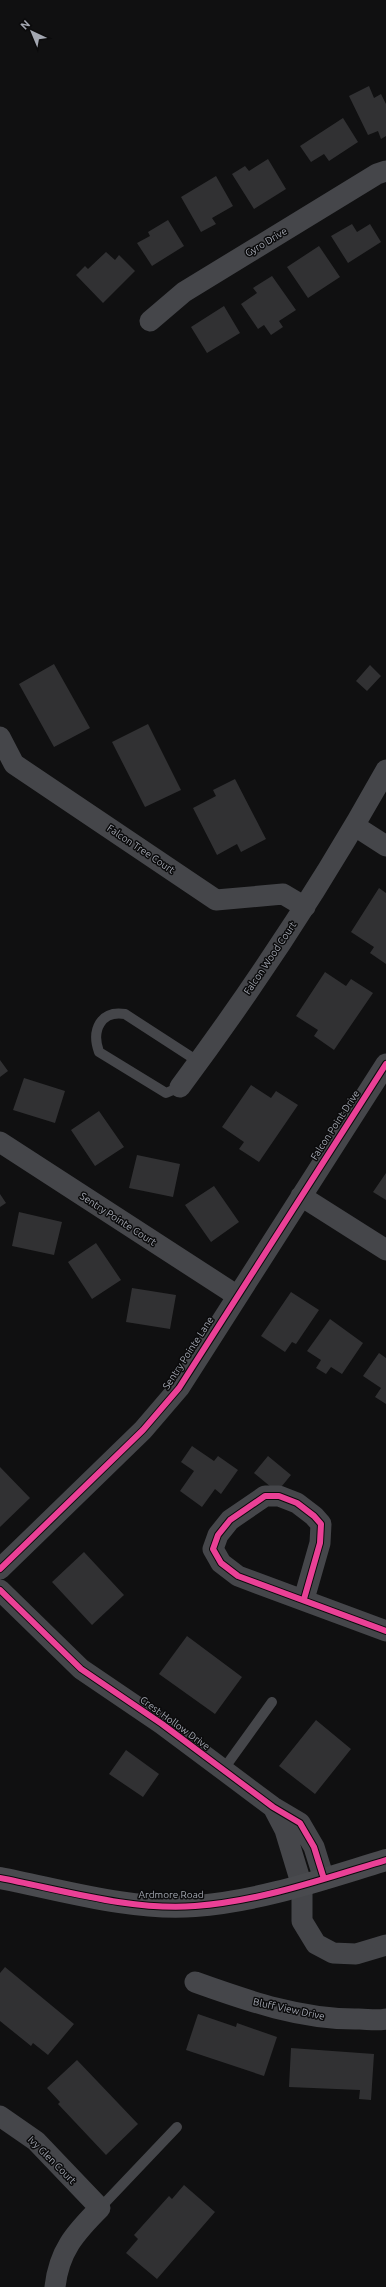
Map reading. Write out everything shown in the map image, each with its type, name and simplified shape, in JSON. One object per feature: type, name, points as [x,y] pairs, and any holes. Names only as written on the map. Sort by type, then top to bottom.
[{"type":"street","name":"Gyro Drive","points":[[150,321],[184,292],[377,174],[386,171]]},
{"type":"street","name":"Falcon Tree Court","points":[[0,736],[14,764],[216,900],[283,894],[305,906]]},
{"type":"street","name":"Falcon Wood Court","points":[[180,1087],[199,1062],[305,906],[355,826],[386,770]]},
{"type":"street","points":[[355,826],[386,846]]},
{"type":"street","name":"Falcon Point Drive","points":[[301,1196],[386,1064]]},
{"type":"street","name":"Sentry Pointe Court","points":[[0,1142],[236,1295]]},
{"type":"street","points":[[301,1196],[386,1250]]},
{"type":"street","name":"Sentry Pointe Lane","points":[[0,1569],[143,1430],[179,1388],[236,1295],[301,1196]]},
{"type":"street","points":[[304,1599],[320,1543],[321,1524],[314,1516],[297,1503],[279,1496],[265,1496],[230,1520],[218,1535],[213,1548],[221,1563],[238,1576],[304,1599],[386,1631]]},
{"type":"street","name":"Crest Hollow Drive","points":[[0,1590],[81,1670],[162,1724],[273,1807],[300,1823],[314,1847],[324,1879]]},
{"type":"street","name":"Crest Hollow Drive","points":[[273,1807],[285,1830],[302,1886]]},
{"type":"street","name":"Ardmore Road","points":[[0,1878],[136,1905],[194,1906],[240,1901],[302,1886],[386,1860]]},
{"type":"street","points":[[302,1886],[302,1921],[316,1944],[333,1953],[356,1954],[386,1945]]},
{"type":"street","name":"Bluff View Drive","points":[[195,1982],[251,2002],[299,2014],[338,2019],[386,2019]]},
{"type":"street","name":"Ivy Glen Court","points":[[0,2116],[36,2141],[100,2208]]},
{"type":"street","points":[[55,2287],[58,2266],[76,2233],[100,2208]]},
{"type":"lane","points":[[180,1087],[166,1093],[99,1052],[95,1042],[96,1031],[104,1019],[108,1014],[114,1012],[125,1014],[199,1062]]},
{"type":"lane","points":[[223,1770],[272,1702]]},
{"type":"lane","points":[[100,2208],[177,2127]]},
{"type":"building","points":[[369,86],[374,98],[381,94],[386,104],[386,136],[381,139],[378,131],[368,135],[349,96]]},
{"type":"building","points":[[343,118],[358,142],[329,161],[324,154],[311,162],[300,146]]},
{"type":"building","points":[[268,159],[286,189],[254,209],[232,174],[245,166],[249,171]]},
{"type":"building","points":[[216,176],[233,206],[212,218],[216,224],[201,232],[181,197]]},
{"type":"building","points":[[168,220],[184,246],[152,266],[137,243],[150,236],[148,232]]},
{"type":"building","points":[[352,224],[357,232],[370,224],[381,242],[348,263],[331,236]]},
{"type":"building","points":[[319,246],[340,277],[308,298],[287,267]]},
{"type":"building","points":[[106,252],[115,260],[119,255],[135,271],[103,303],[76,275],[85,266],[88,269]]},
{"type":"building","points":[[272,276],[296,310],[279,321],[283,327],[271,335],[264,325],[258,329],[241,304],[257,293],[253,288]]},
{"type":"building","points":[[224,306],[240,333],[207,353],[191,327]]},
{"type":"building","points":[[54,664],[90,728],[54,747],[19,684]]},
{"type":"building","points":[[370,665],[381,676],[367,691],[356,681]]},
{"type":"building","points":[[148,724],[181,790],[145,807],[112,742]]},
{"type":"building","points":[[235,779],[266,839],[241,852],[237,844],[217,855],[193,808],[216,796],[213,790]]},
{"type":"building","points":[[379,888],[386,893],[386,964],[370,953],[374,947],[351,932]]},
{"type":"building","points":[[325,972],[346,986],[351,979],[373,993],[334,1050],[314,1036],[318,1030],[296,1016]]},
{"type":"building","points":[[0,1060],[8,1071],[0,1077]]},
{"type":"building","points":[[24,1078],[65,1091],[55,1123],[13,1110]]},
{"type":"building","points":[[251,1085],[271,1098],[276,1091],[298,1105],[259,1162],[239,1149],[244,1142],[222,1127]]},
{"type":"building","points":[[99,1111],[124,1147],[95,1166],[71,1130]]},
{"type":"building","points":[[137,1155],[180,1164],[173,1197],[129,1188]]},
{"type":"building","points":[[386,1173],[386,1200],[373,1192]]},
{"type":"building","points":[[214,1186],[239,1222],[211,1242],[185,1205]]},
{"type":"building","points":[[0,1194],[6,1203],[0,1207]]},
{"type":"building","points":[[19,1212],[62,1222],[54,1255],[12,1246]]},
{"type":"building","points":[[96,1243],[121,1280],[92,1299],[68,1262]]},
{"type":"building","points":[[132,1288],[176,1295],[170,1329],[126,1322]]},
{"type":"building","points":[[291,1292],[319,1310],[296,1344],[292,1342],[285,1352],[261,1336]]},
{"type":"building","points":[[330,1319],[363,1343],[342,1374],[331,1367],[326,1374],[316,1368],[321,1360],[307,1351]]},
{"type":"building","points":[[379,1353],[386,1358],[386,1404],[375,1397],[381,1388],[363,1376]]},
{"type":"building","points":[[192,1446],[214,1461],[218,1456],[238,1470],[221,1494],[215,1489],[202,1507],[180,1491],[194,1471],[181,1462]]},
{"type":"building","points":[[268,1456],[291,1475],[277,1492],[254,1473]]},
{"type":"building","points":[[0,1467],[30,1498],[0,1527]]},
{"type":"building","points":[[84,1552],[124,1595],[92,1625],[52,1582]]},
{"type":"building","points":[[187,1636],[242,1677],[215,1714],[159,1674]]},
{"type":"building","points":[[316,1720],[351,1749],[315,1794],[279,1766]]},
{"type":"building","points":[[126,1750],[159,1774],[143,1797],[109,1774]]},
{"type":"building","points":[[5,1967],[74,2024],[48,2055],[33,2043],[31,2046],[0,2021],[0,1973]]},
{"type":"building","points":[[198,2014],[236,2027],[237,2023],[277,2037],[264,2076],[186,2050]]},
{"type":"building","points":[[291,2048],[374,2054],[371,2100],[359,2099],[360,2090],[289,2087]]},
{"type":"building","points":[[77,2060],[138,2124],[106,2155],[58,2104],[60,2102],[47,2088]]},
{"type":"building","points":[[184,2185],[215,2212],[157,2279],[126,2253],[138,2239],[134,2235],[169,2196],[172,2199]]},
{"type":"cycle path","points":[[0,1569],[143,1430],[179,1388],[386,1064]]},
{"type":"cycle path","points":[[304,1599],[320,1543],[321,1524],[314,1516],[297,1503],[279,1496],[265,1496],[230,1520],[218,1535],[213,1549],[221,1563],[238,1576],[386,1631]]},
{"type":"cycle path","points":[[0,1590],[81,1669],[162,1724],[273,1807],[300,1823],[314,1847],[324,1879]]},
{"type":"cycle path","points":[[0,1878],[122,1903],[171,1907],[195,1906],[268,1894],[315,1882],[386,1860]]}]
